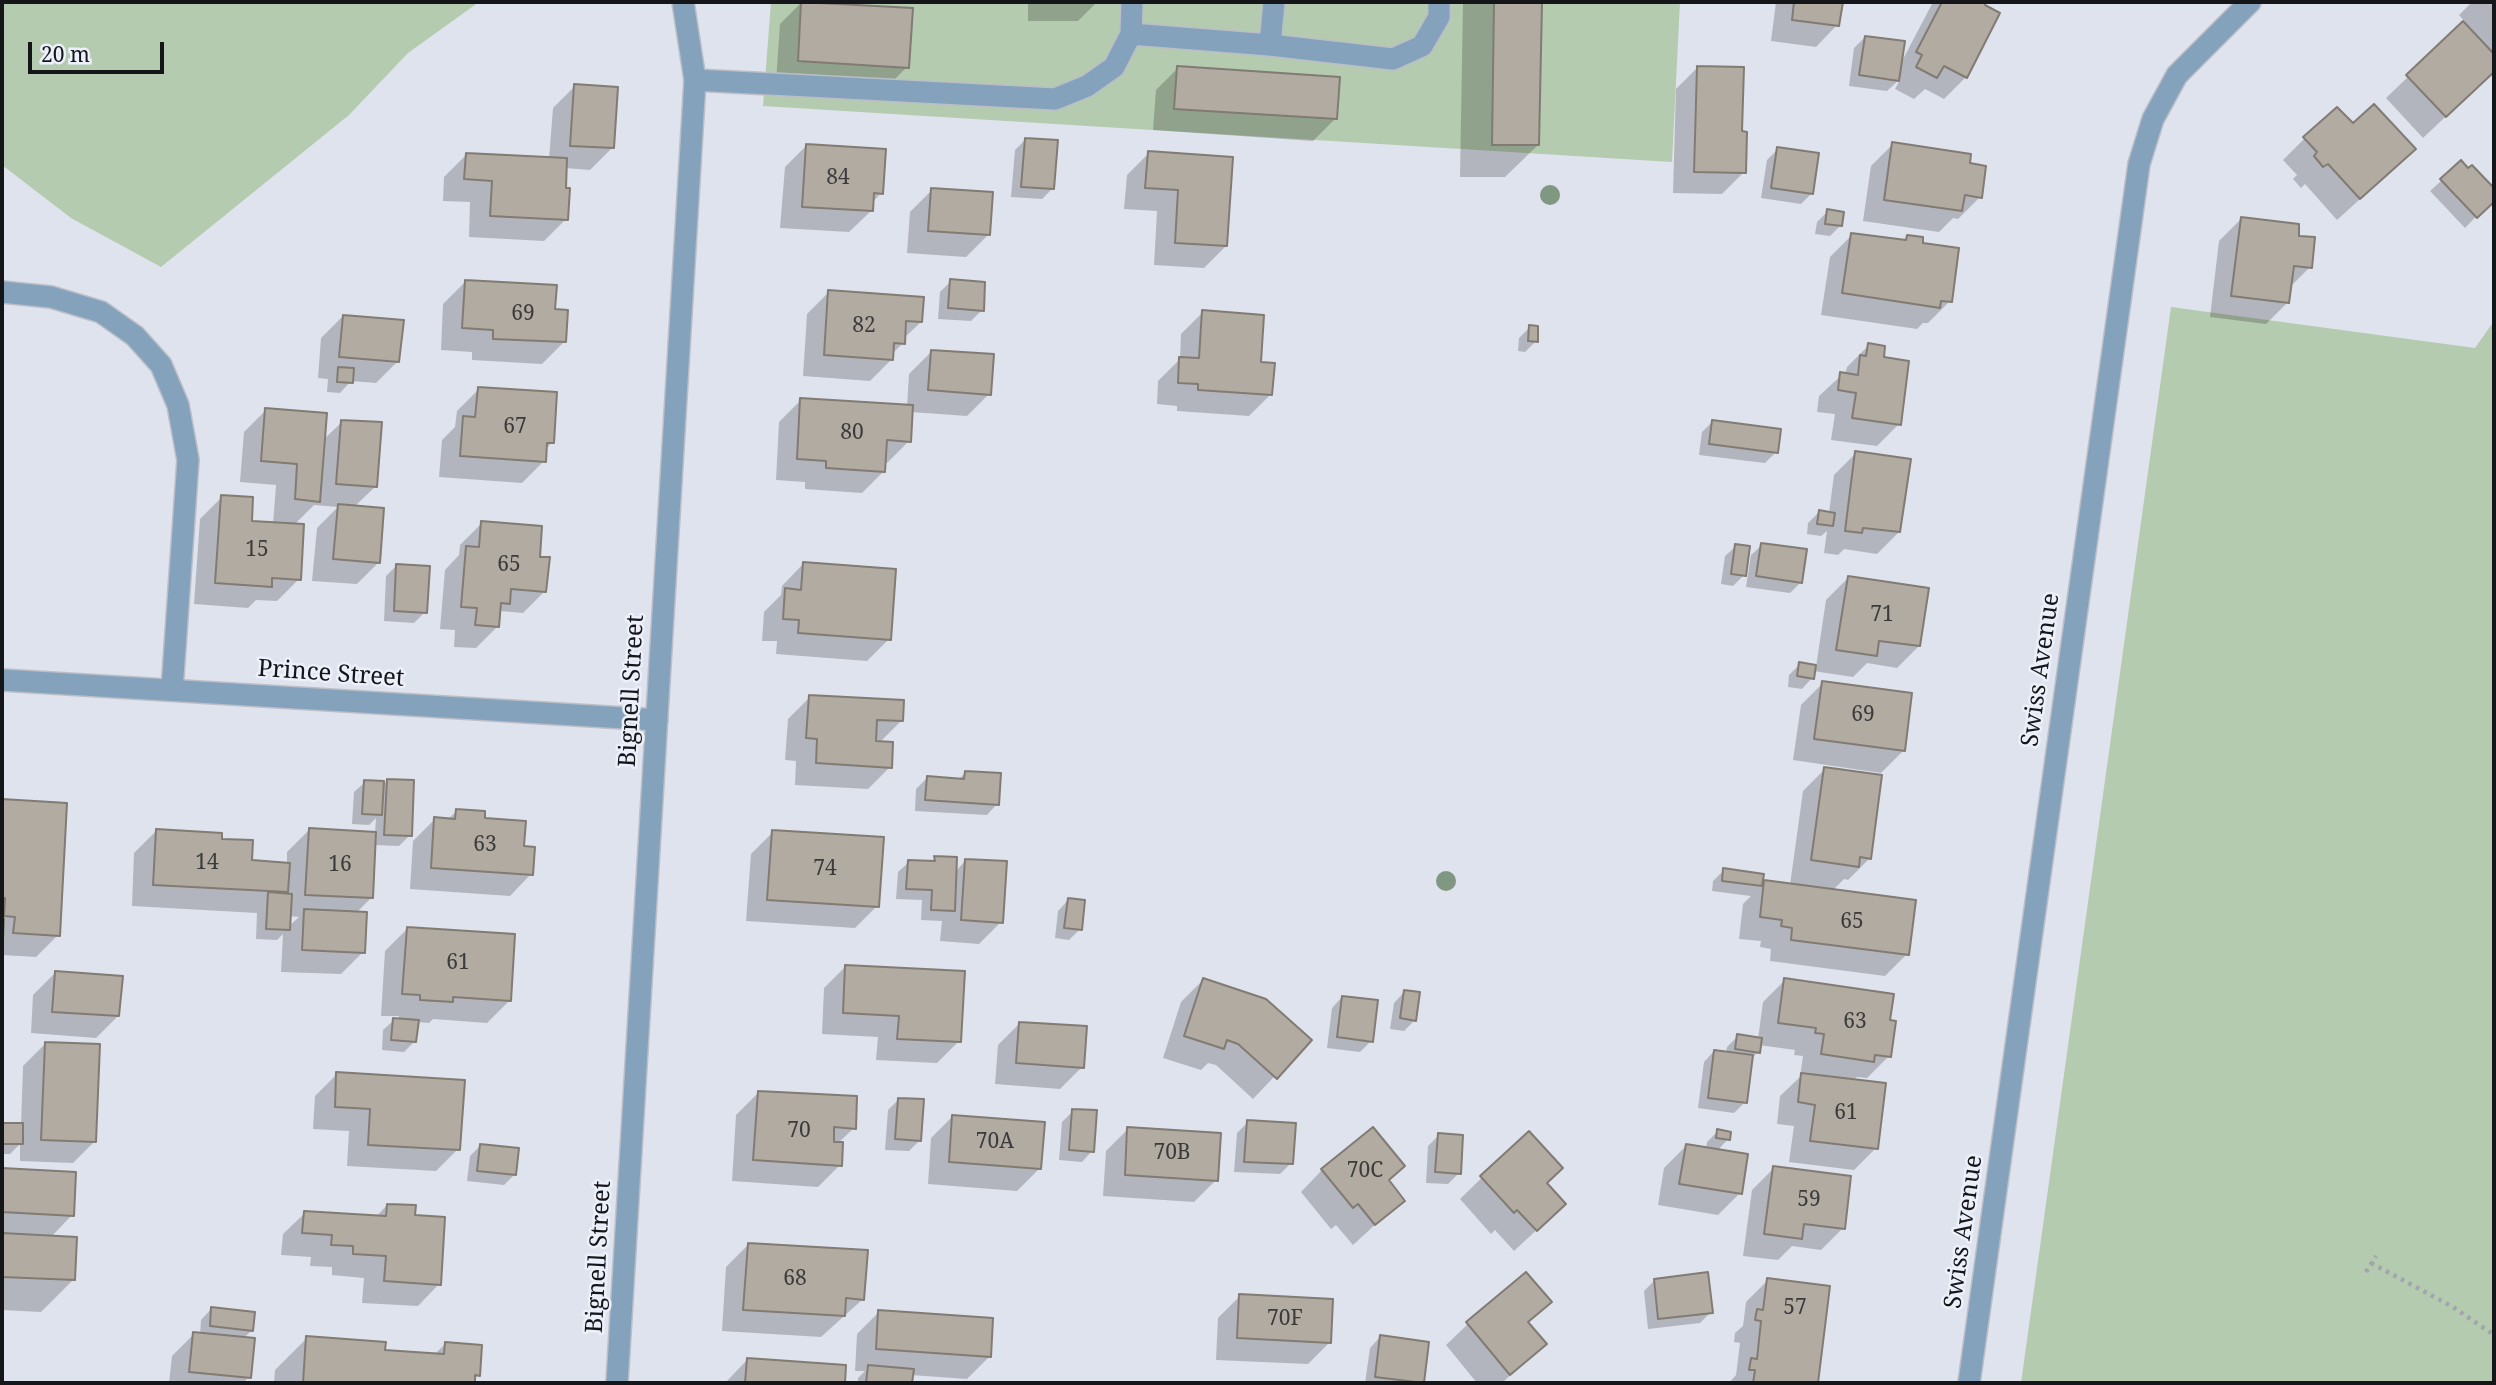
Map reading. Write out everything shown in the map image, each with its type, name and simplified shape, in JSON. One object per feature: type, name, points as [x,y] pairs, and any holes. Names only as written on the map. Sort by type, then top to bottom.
[{"type":"street","name":"Bignell Street","points":[[617,1383],[695,80],[683,2]]},
{"type":"street","points":[[695,80],[1055,99],[1087,86],[1114,67],[1131,34],[1132,2]]},
{"type":"street","points":[[1270,45],[1274,2]]},
{"type":"street","points":[[1131,34],[1270,45],[1393,59],[1422,46],[1439,17],[1439,2]]},
{"type":"street","name":"Swiss Avenue","points":[[1969,1383],[2139,164],[2153,118],[2177,75],[2250,2]]},
{"type":"street","points":[[2,292],[51,297],[101,312],[135,336],[161,365],[178,405],[188,460],[172,690]]},
{"type":"street","name":"Prince Street","points":[[2,680],[657,720]]},
{"type":"path","points":[[2366,1272],[2376,1256]]},
{"type":"path","points":[[2371,1263],[2453,1307],[2494,1335]]},
{"type":"green space","points":[[2,2],[479,2],[408,53],[349,115],[161,267],[71,218],[2,165]]},
{"type":"green space","points":[[771,2],[1680,2],[1672,162],[763,106]]},
{"type":"green space","points":[[2171,307],[2475,348],[2494,321],[2494,1383],[2021,1383]]},
{"type":"building","points":[[801,2],[913,8],[909,68],[798,61]]},
{"type":"building","points":[[1494,2],[1542,2],[1539,145],[1492,145]]},
{"type":"building","points":[[1794,2],[1843,2],[1839,26],[1792,20]]},
{"type":"building","points":[[1942,2],[1987,2],[1985,5],[2000,13],[1967,78],[1944,66],[1937,78],[1916,67],[1922,55],[1916,52]]},
{"type":"building","points":[[2463,21],[2494,54],[2494,72],[2446,117],[2406,75]]},
{"type":"building","points":[[1865,36],[1905,41],[1899,81],[1859,75]]},
{"type":"building","points":[[1177,66],[1340,77],[1337,119],[1174,109]]},
{"type":"building","points":[[1697,66],[1744,67],[1742,131],[1747,132],[1746,173],[1694,172]]},
{"type":"building","points":[[574,84],[618,87],[614,148],[570,146]]},
{"type":"building","points":[[2374,104],[2416,149],[2360,199],[2328,164],[2323,167],[2314,156],[2317,152],[2303,137],[2337,107],[2353,123]]},
{"type":"building","points":[[1025,138],[1058,140],[1054,189],[1021,187]]},
{"type":"building","points":[[1892,142],[1971,154],[1970,163],[1986,166],[1982,198],[1965,195],[1962,211],[1884,200]]},
{"type":"building","points":[[806,144],[886,149],[883,194],[874,193],[873,211],[802,207]]},
{"type":"building","points":[[1777,147],[1819,153],[1813,194],[1771,188]]},
{"type":"building","points":[[1148,151],[1233,157],[1227,246],[1175,243],[1178,190],[1145,188]]},
{"type":"building","points":[[466,153],[567,158],[566,188],[570,188],[568,220],[490,216],[492,181],[464,179]]},
{"type":"building","points":[[2461,160],[2468,168],[2472,165],[2494,188],[2494,202],[2477,218],[2440,179]]},
{"type":"building","points":[[931,188],[993,192],[990,235],[928,231]]},
{"type":"building","points":[[1827,209],[1844,212],[1842,226],[1825,224]]},
{"type":"building","points":[[2241,217],[2299,224],[2299,236],[2315,237],[2312,268],[2294,266],[2289,303],[2231,296]]},
{"type":"building","points":[[1851,233],[1906,240],[1907,235],[1923,237],[1923,243],[1959,248],[1952,302],[1941,301],[1940,308],[1842,293]]},
{"type":"building","points":[[950,279],[985,282],[984,311],[948,308]]},
{"type":"building","points":[[465,280],[557,285],[555,309],[568,310],[566,342],[493,339],[493,330],[462,328]]},
{"type":"building","points":[[828,290],[924,297],[922,322],[906,321],[905,344],[894,343],[893,360],[824,355]]},
{"type":"building","points":[[1202,310],[1264,315],[1261,362],[1275,363],[1272,395],[1198,390],[1198,384],[1178,383],[1179,357],[1199,358]]},
{"type":"building","points":[[343,315],[404,320],[399,362],[339,357]]},
{"type":"building","points":[[1529,325],[1538,326],[1538,342],[1528,341]]},
{"type":"building","points":[[1868,343],[1885,346],[1884,357],[1909,361],[1901,425],[1852,418],[1856,393],[1838,390],[1840,372],[1858,375],[1860,355],[1866,356]]},
{"type":"building","points":[[931,350],[994,354],[991,395],[928,390]]},
{"type":"building","points":[[338,367],[354,368],[353,383],[337,382]]},
{"type":"building","points":[[478,387],[557,392],[554,443],[547,443],[546,462],[460,456],[463,416],[475,417]]},
{"type":"building","points":[[800,398],[913,405],[911,442],[887,440],[885,472],[826,468],[826,461],[797,459]]},
{"type":"building","points":[[265,408],[327,413],[320,502],[295,499],[297,464],[261,461]]},
{"type":"building","points":[[341,420],[382,422],[377,487],[336,484]]},
{"type":"building","points":[[1712,420],[1781,429],[1778,453],[1709,444]]},
{"type":"building","points":[[1855,451],[1911,459],[1900,532],[1863,528],[1862,533],[1845,531]]},
{"type":"building","points":[[221,495],[253,497],[252,521],[304,524],[301,580],[272,578],[272,587],[215,583]]},
{"type":"building","points":[[338,504],[384,508],[380,563],[333,559]]},
{"type":"building","points":[[1819,510],[1835,513],[1833,526],[1817,524]]},
{"type":"building","points":[[481,521],[542,526],[540,557],[550,557],[546,592],[511,589],[510,604],[501,603],[499,627],[475,625],[477,608],[461,607],[466,546],[479,547]]},
{"type":"building","points":[[1761,543],[1807,549],[1802,583],[1756,576]]},
{"type":"building","points":[[1735,544],[1750,546],[1746,576],[1731,574]]},
{"type":"building","points":[[803,562],[896,569],[891,640],[798,633],[799,620],[783,619],[785,588],[801,590]]},
{"type":"building","points":[[396,564],[430,566],[427,613],[394,611]]},
{"type":"building","points":[[1848,576],[1929,588],[1920,646],[1879,641],[1877,656],[1836,650]]},
{"type":"building","points":[[1799,662],[1816,665],[1814,679],[1797,676]]},
{"type":"building","points":[[1822,681],[1912,693],[1905,751],[1814,739]]},
{"type":"building","points":[[809,695],[904,700],[903,721],[877,720],[876,741],[893,742],[892,768],[816,763],[817,739],[806,738]]},
{"type":"building","points":[[1824,767],[1882,775],[1871,859],[1860,857],[1859,867],[1811,860]]},
{"type":"building","points":[[965,771],[1001,773],[999,805],[925,800],[927,776],[964,779]]},
{"type":"building","points":[[387,779],[414,780],[412,836],[384,835]]},
{"type":"building","points":[[364,780],[384,781],[382,815],[362,814]]},
{"type":"building","points":[[2,799],[67,803],[60,936],[13,933],[15,917],[4,916]]},
{"type":"building","points":[[456,809],[485,811],[485,818],[526,821],[524,846],[535,847],[533,875],[431,868],[434,817],[455,819]]},
{"type":"building","points":[[309,828],[376,832],[373,898],[305,895]]},
{"type":"building","points":[[156,829],[222,833],[222,839],[253,840],[252,860],[290,863],[288,892],[153,885]]},
{"type":"building","points":[[772,830],[884,837],[879,907],[767,900]]},
{"type":"building","points":[[934,856],[957,857],[955,911],[931,910],[932,890],[906,889],[908,860],[935,861]]},
{"type":"building","points":[[965,859],[1007,861],[1003,923],[961,920]]},
{"type":"building","points":[[1723,868],[1764,874],[1762,886],[1722,881]]},
{"type":"building","points":[[1764,880],[1916,900],[1909,955],[1791,940],[1792,928],[1781,926],[1782,920],[1760,917]]},
{"type":"building","points":[[268,892],[292,894],[290,930],[266,929]]},
{"type":"building","points":[[1068,898],[1085,900],[1082,930],[1064,928]]},
{"type":"building","points":[[304,909],[367,912],[365,953],[302,950]]},
{"type":"building","points":[[2,919],[4,919],[2,960]]},
{"type":"building","points":[[407,927],[515,934],[511,1001],[453,997],[453,1002],[420,1000],[420,995],[402,994]]},
{"type":"building","points":[[845,965],[965,971],[961,1042],[897,1039],[899,1016],[843,1013]]},
{"type":"building","points":[[55,971],[123,976],[119,1016],[52,1012]]},
{"type":"building","points":[[1203,978],[1266,999],[1312,1040],[1277,1079],[1238,1044],[1227,1040],[1224,1049],[1184,1036]]},
{"type":"building","points":[[1784,978],[1894,994],[1890,1020],[1896,1021],[1891,1057],[1875,1055],[1874,1062],[1821,1054],[1824,1034],[1815,1033],[1816,1028],[1778,1023]]},
{"type":"building","points":[[1404,990],[1420,992],[1416,1021],[1400,1018]]},
{"type":"building","points":[[1342,996],[1378,1000],[1373,1042],[1337,1037]]},
{"type":"building","points":[[393,1018],[419,1020],[416,1042],[391,1040]]},
{"type":"building","points":[[1019,1022],[1087,1026],[1084,1068],[1016,1063]]},
{"type":"building","points":[[1737,1034],[1762,1038],[1760,1053],[1735,1049]]},
{"type":"building","points":[[45,1042],[100,1044],[96,1142],[41,1140]]},
{"type":"building","points":[[1714,1050],[1753,1055],[1747,1103],[1708,1098]]},
{"type":"building","points":[[336,1072],[465,1080],[460,1150],[368,1145],[370,1109],[335,1107]]},
{"type":"building","points":[[1801,1073],[1886,1083],[1878,1149],[1810,1141],[1815,1105],[1798,1102]]},
{"type":"building","points":[[758,1091],[857,1096],[856,1129],[834,1127],[834,1142],[843,1142],[842,1166],[753,1160]]},
{"type":"building","points":[[898,1098],[924,1099],[921,1141],[895,1139]]},
{"type":"building","points":[[1072,1109],[1097,1110],[1094,1152],[1069,1150]]},
{"type":"building","points":[[952,1115],[1045,1122],[1041,1169],[949,1162]]},
{"type":"building","points":[[1247,1120],[1296,1123],[1293,1164],[1244,1162]]},
{"type":"building","points":[[2,1123],[23,1123],[23,1144],[2,1144]]},
{"type":"building","points":[[1127,1127],[1221,1133],[1218,1181],[1125,1175]]},
{"type":"building","points":[[1373,1127],[1405,1166],[1389,1180],[1405,1201],[1375,1225],[1358,1204],[1353,1208],[1321,1169]]},
{"type":"building","points":[[1717,1129],[1731,1132],[1730,1140],[1716,1138]]},
{"type":"building","points":[[1529,1131],[1563,1168],[1547,1183],[1566,1204],[1537,1231],[1517,1210],[1514,1213],[1480,1176]]},
{"type":"building","points":[[1438,1133],[1463,1135],[1461,1174],[1435,1172]]},
{"type":"building","points":[[480,1144],[519,1148],[516,1175],[477,1171]]},
{"type":"building","points":[[1686,1144],[1748,1154],[1742,1194],[1679,1184]]},
{"type":"building","points":[[1773,1166],[1851,1176],[1845,1229],[1804,1224],[1802,1239],[1764,1234]]},
{"type":"building","points":[[2,1168],[76,1172],[74,1216],[2,1212]]},
{"type":"building","points":[[387,1204],[416,1205],[415,1215],[445,1217],[441,1285],[384,1281],[386,1256],[353,1254],[353,1246],[331,1245],[332,1235],[302,1233],[304,1211],[386,1216]]},
{"type":"building","points":[[2,1233],[77,1237],[75,1280],[2,1277]]},
{"type":"building","points":[[748,1243],[868,1250],[864,1300],[846,1298],[845,1316],[743,1310]]},
{"type":"building","points":[[1526,1272],[1552,1302],[1528,1322],[1547,1344],[1510,1375],[1466,1322]]},
{"type":"building","points":[[1708,1272],[1713,1313],[1658,1319],[1654,1279]]},
{"type":"building","points":[[1767,1278],[1830,1286],[1818,1383],[1753,1383],[1755,1370],[1749,1370],[1751,1358],[1757,1359],[1761,1321],[1755,1320],[1757,1309],[1763,1310]]},
{"type":"building","points":[[1239,1294],[1333,1299],[1331,1343],[1237,1338]]},
{"type":"building","points":[[211,1307],[255,1312],[253,1331],[210,1326]]},
{"type":"building","points":[[878,1310],[993,1318],[991,1357],[876,1349]]},
{"type":"building","points":[[193,1332],[255,1338],[251,1378],[189,1372]]},
{"type":"building","points":[[1380,1335],[1429,1342],[1424,1383],[1375,1377]]},
{"type":"building","points":[[306,1336],[386,1342],[385,1350],[444,1354],[445,1342],[482,1345],[480,1376],[475,1375],[475,1383],[303,1383]]},
{"type":"building","points":[[747,1358],[846,1365],[845,1383],[745,1383]]},
{"type":"building","points":[[868,1365],[914,1369],[912,1383],[866,1383]]}]
